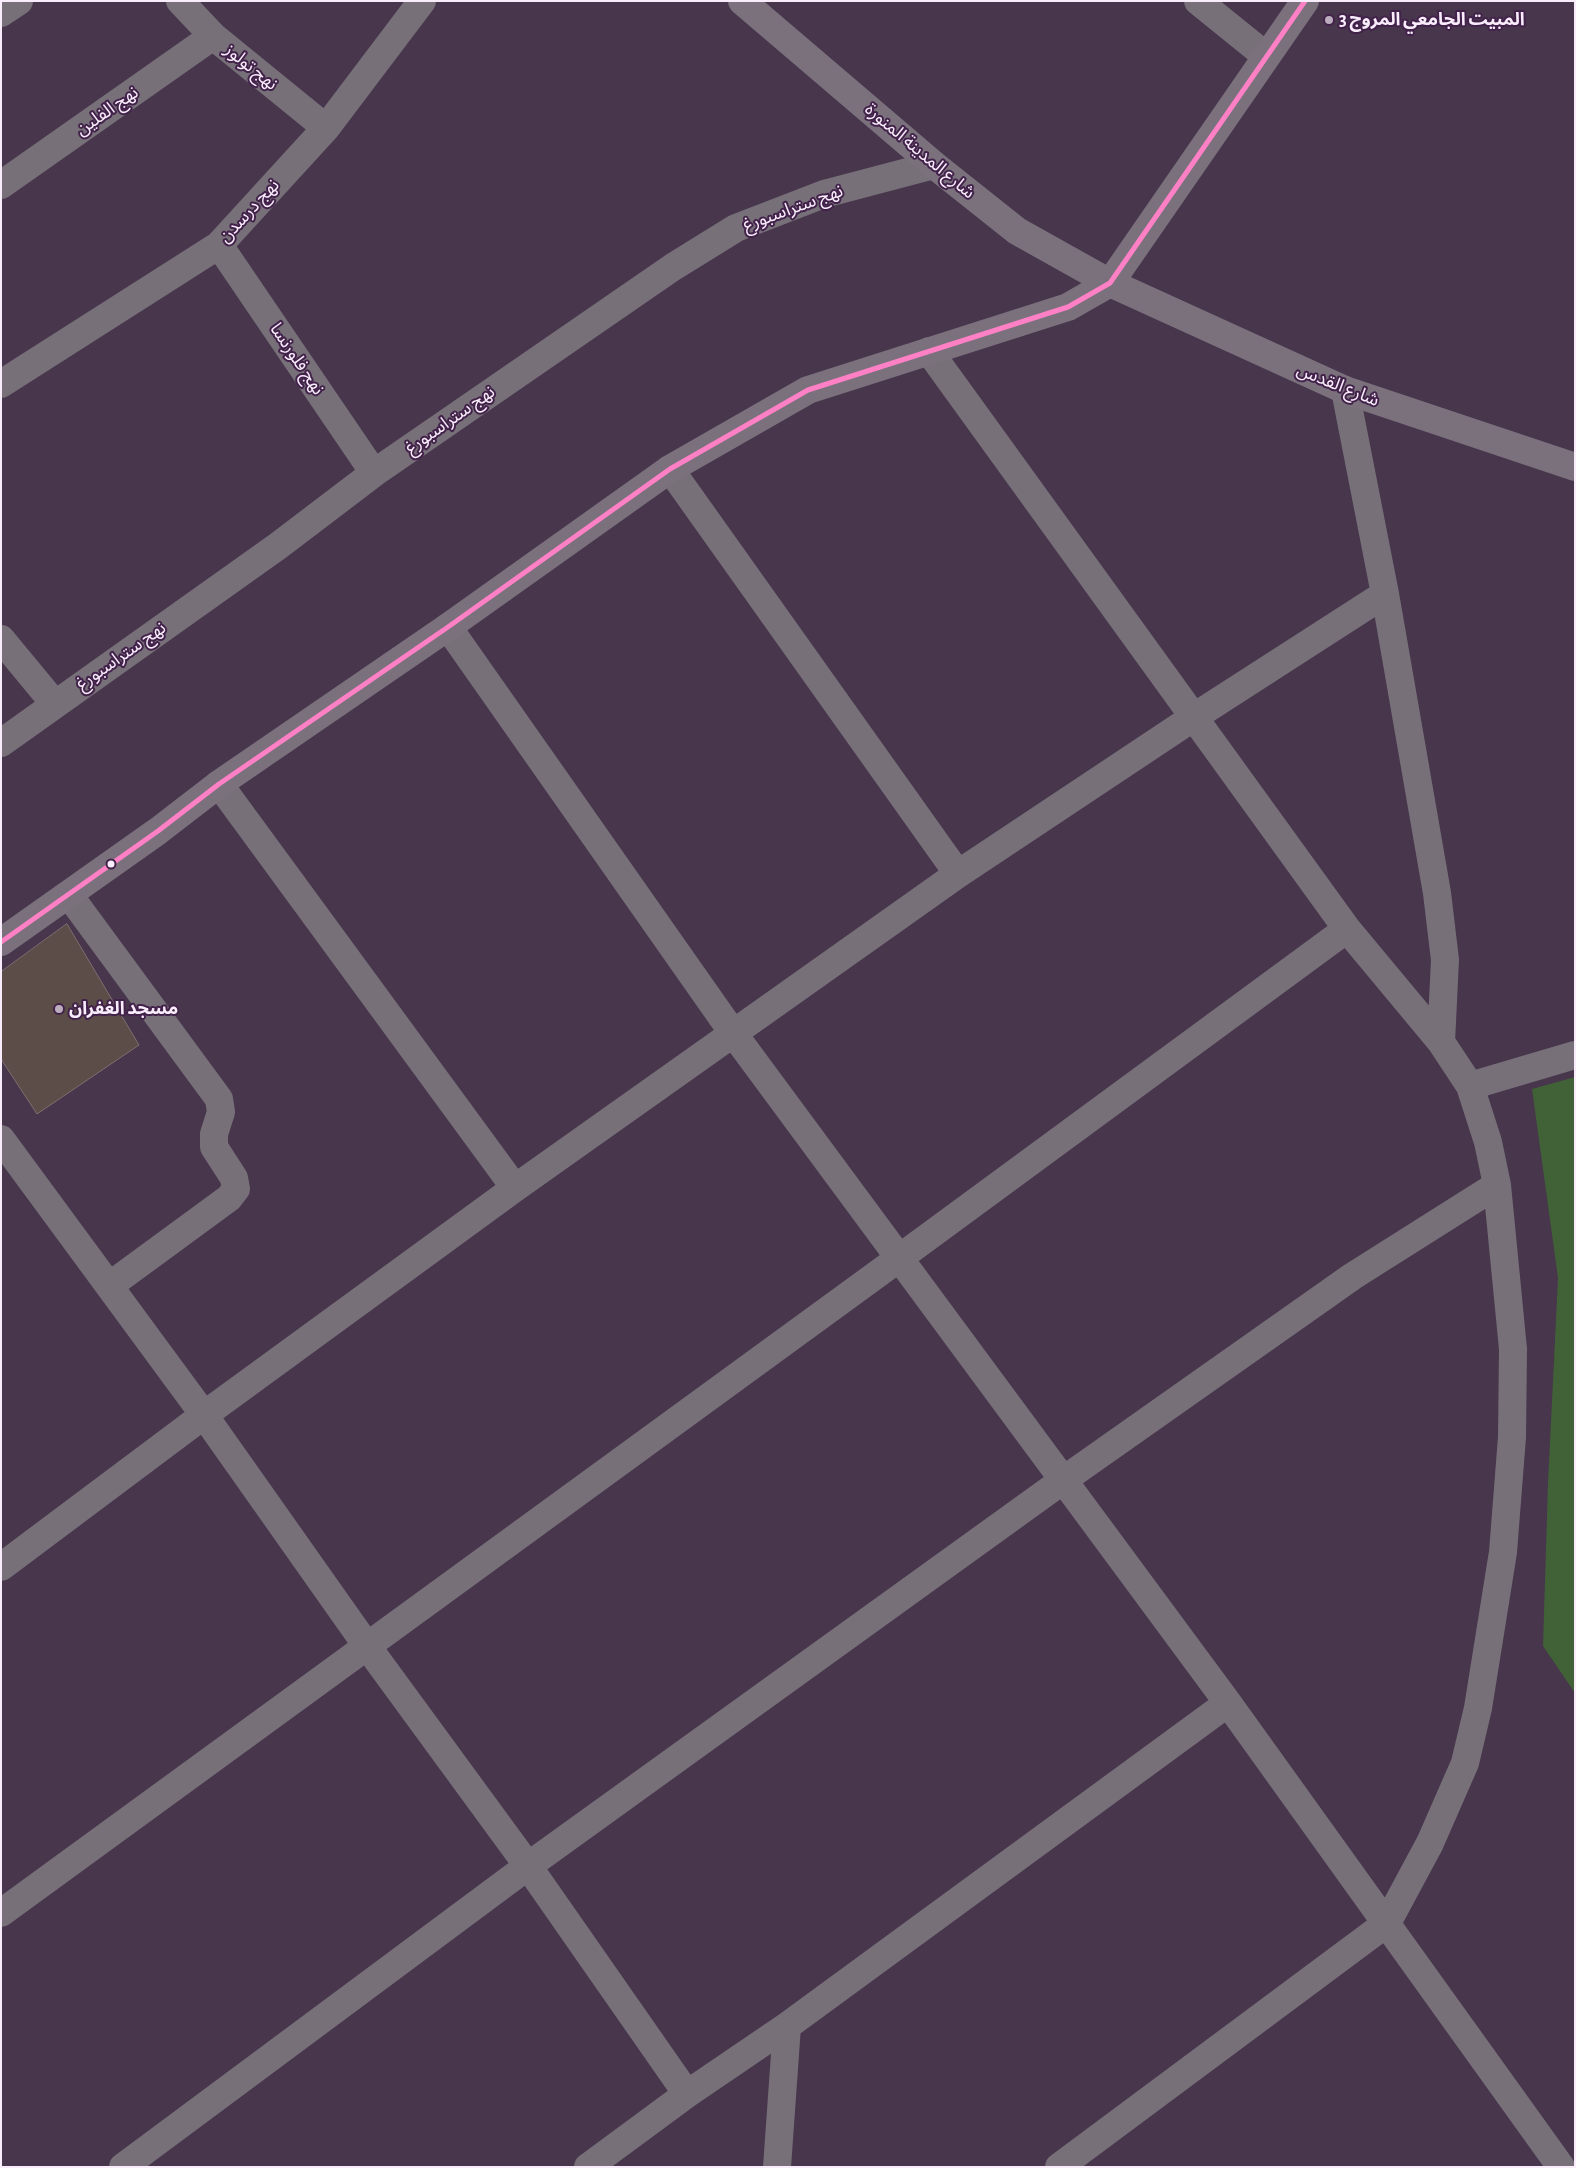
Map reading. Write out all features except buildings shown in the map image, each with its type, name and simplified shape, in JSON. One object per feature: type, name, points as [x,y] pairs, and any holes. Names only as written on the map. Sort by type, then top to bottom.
[{"type":"street","points":[[1,13],[19,1]]},
{"type":"street","name":"نهج تولوز","points":[[180,1],[213,36],[326,128]]},
{"type":"street","name":"نهج درسدن","points":[[1,384],[220,244],[326,128],[422,1]]},
{"type":"street","name":"شارع المدينة المنورة","points":[[742,1],[934,165],[1017,231],[1110,283]]},
{"type":"street","points":[[1198,1],[1266,56]]},
{"type":"street","points":[[1,942],[69,895],[219,784],[448,627],[670,468],[808,390],[1068,307],[1110,283],[1305,1]]},
{"type":"street","name":"نهج الفلين","points":[[1,185],[213,36]]},
{"type":"street","name":"نهج ستراسبورغ","points":[[1,743],[54,703],[278,546],[374,473],[673,267],[736,228],[824,194],[934,165]]},
{"type":"street","name":"نهج فلورنسا","points":[[220,244],[374,473]]},
{"type":"street","name":"شارع القدس","points":[[1110,283],[1345,390],[1575,467]]},
{"type":"street","points":[[930,351],[1347,929],[1441,1042],[1470,1086],[1488,1142],[1497,1185],[1513,1349],[1512,1437],[1503,1552],[1488,1658],[1465,1763],[1430,1843],[1387,1923],[1074,2163]]},
{"type":"street","points":[[1345,390],[1385,594],[1437,893],[1444,960],[1441,1042]]},
{"type":"street","points":[[670,468],[958,874]]},
{"type":"street","points":[[1,1567],[204,1415],[515,1188],[958,874],[1194,717],[1385,594]]},
{"type":"street","points":[[448,627],[732,1033],[898,1260],[1228,1703],[1561,2167]]},
{"type":"street","points":[[1,639],[54,703]]},
{"type":"street","points":[[219,784],[515,1188]]},
{"type":"street","points":[[69,895],[219,1099],[221,1112],[214,1134],[214,1146],[234,1178],[236,1189],[229,1198],[110,1286]]},
{"type":"street","points":[[1,1913],[898,1260],[1347,929]]},
{"type":"street","points":[[1470,1086],[1575,1055]]},
{"type":"street","points":[[1,1139],[204,1415],[367,1646],[528,1866],[687,2094]]},
{"type":"street","points":[[123,2167],[528,1866],[1062,1481],[1353,1276],[1497,1185]]},
{"type":"street","points":[[588,2167],[687,2094],[787,2026],[1228,1703]]},
{"type":"street","points":[[777,2167],[787,2026]]},
{"type":"street","points":[[1568,2167],[1575,2161]]},
{"type":"green space","points":[[1575,1077],[1575,1693],[1543,1646],[1548,1483],[1558,1278],[1532,1089]]},
{"type":"transit line","points":[[1,942],[158,831],[219,784],[448,627],[670,469],[808,390],[1068,307],[1110,283],[1305,1]]},
{"type":"place","name":"المبيت الجامعي المروج 3","points":[[1329,20]]},
{"type":"place","name":"مسجد الغفران","points":[[59,1009]]}]
